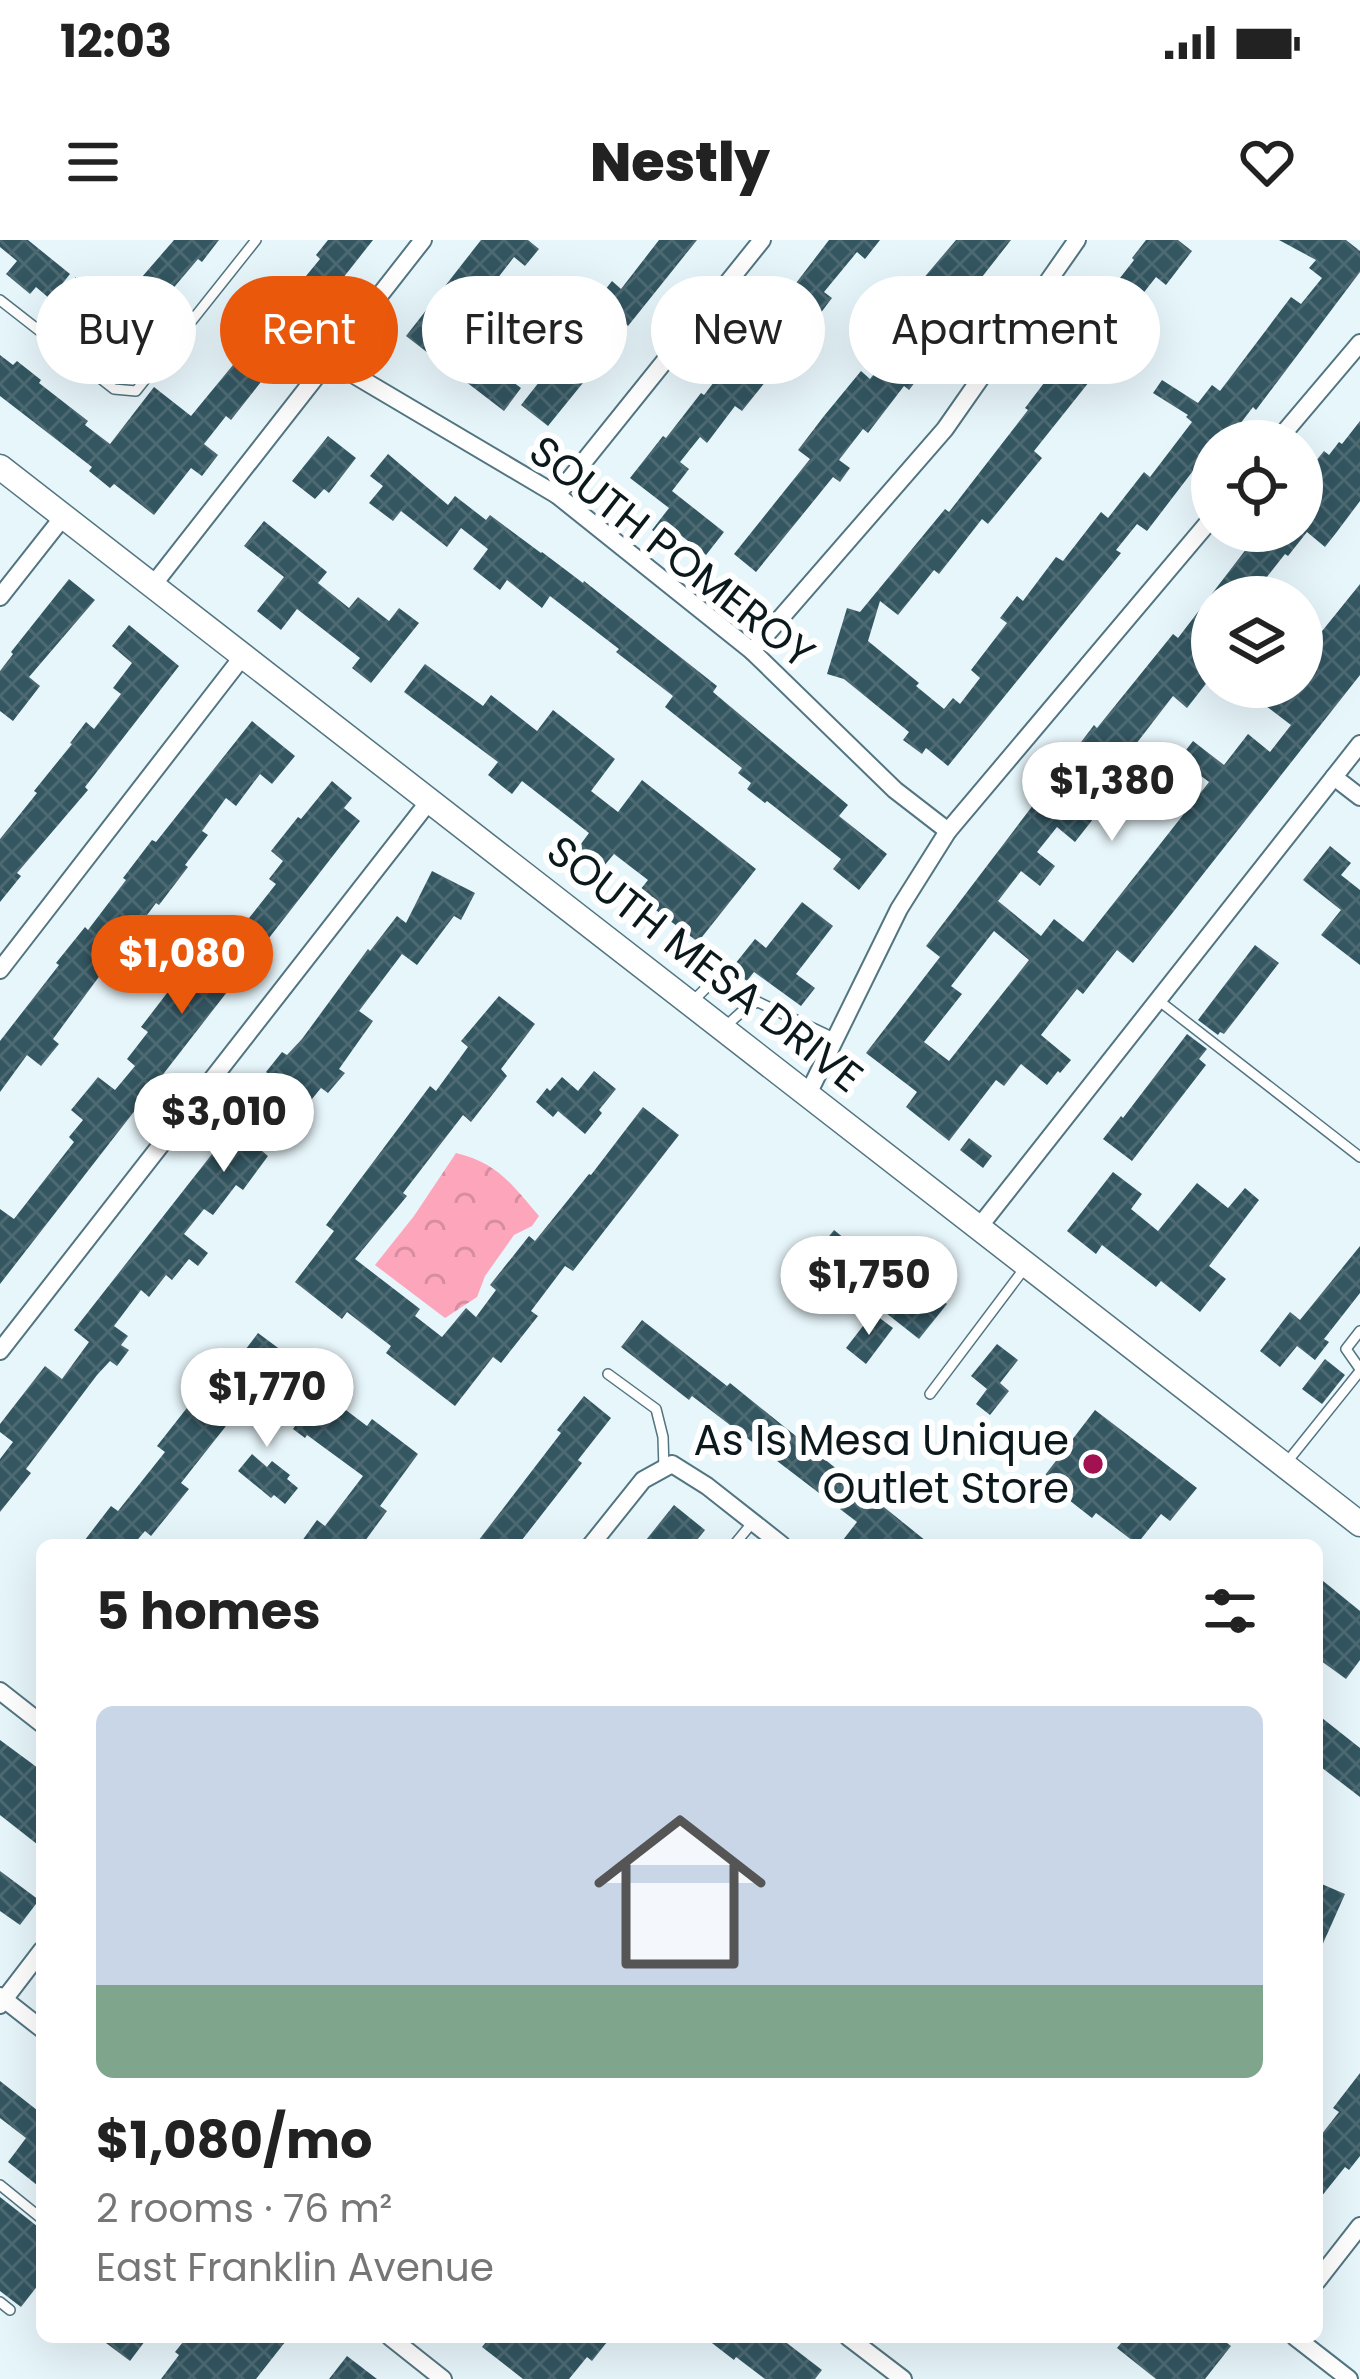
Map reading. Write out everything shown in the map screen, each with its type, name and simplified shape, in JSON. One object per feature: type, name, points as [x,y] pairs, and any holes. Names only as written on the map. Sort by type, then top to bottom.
[{"type":"main road","name":"SOUTH MESA DRIVE","points":[[0,467],[1360,1524]]},
{"type":"street","points":[[395,276],[423,240]]},
{"type":"street","points":[[556,495],[762,240]]},
{"type":"street","points":[[752,651],[945,429],[1078,240]]},
{"type":"street","points":[[1295,420],[1360,343]]},
{"type":"street","points":[[153,586],[310,384]]},
{"type":"street","name":"SOUTH POMEROY","points":[[369,384],[556,495],[752,651],[895,790],[948,831]]},
{"type":"street","points":[[0,597],[63,517]]},
{"type":"street","points":[[808,1094],[899,909],[948,831],[1191,543]]},
{"type":"street","points":[[0,970],[243,656]]},
{"type":"street","points":[[980,1227],[1360,744]]},
{"type":"street","points":[[1334,777],[1360,797]]},
{"type":"street","points":[[0,1351],[430,800]]},
{"type":"street","points":[[596,1539],[644,1480],[668,1467],[707,1486],[774,1539]]},
{"type":"street","points":[[0,1692],[36,1719]]},
{"type":"street","points":[[36,1958],[2,2000],[36,2025]]},
{"type":"street","points":[[1323,2273],[1360,2226]]},
{"type":"street","points":[[398,2343],[443,2379]]},
{"type":"street","points":[[856,2343],[903,2379]]},
{"type":"street","points":[[1303,2343],[1349,2379]]},
{"type":"lane","points":[[0,300],[114,389],[136,392],[256,240]]},
{"type":"lane","points":[[691,1003],[719,980],[755,1003],[836,1039]]},
{"type":"lane","points":[[1158,1000],[1360,1157]]},
{"type":"lane","points":[[724,1029],[755,1003]]},
{"type":"lane","points":[[930,1394],[1027,1264]]},
{"type":"lane","points":[[1284,1466],[1360,1370],[1346,1348],[1360,1331]]},
{"type":"lane","points":[[608,1374],[656,1409],[668,1467]]},
{"type":"lane","points":[[739,1539],[753,1522]]},
{"type":"lane","points":[[0,2185],[36,2213]]},
{"type":"green space","points":[[456,1153],[494,1169],[539,1216],[532,1226],[514,1235],[485,1276],[477,1297],[445,1318],[375,1265]]},
{"type":"building","points":[[0,240],[28,240],[70,274],[36,276],[30,294],[6,274],[17,261],[0,247]]},
{"type":"building","points":[[174,240],[219,240],[184,276],[143,276]]},
{"type":"building","points":[[328,240],[373,240],[345,276],[306,276],[320,259],[316,255]]},
{"type":"building","points":[[481,240],[528,240],[539,249],[525,266],[514,257],[499,276],[453,276]]},
{"type":"building","points":[[659,240],[697,240],[668,276],[651,276],[651,297],[628,326],[627,281]]},
{"type":"building","points":[[829,240],[880,240],[865,259],[857,252],[825,291],[825,276],[801,276]]},
{"type":"building","points":[[956,240],[1011,240],[983,276],[925,276]]},
{"type":"building","points":[[1146,240],[1178,240],[1192,251],[1166,285],[1160,276],[1122,276]]},
{"type":"building","points":[[1279,240],[1346,240],[1360,251],[1360,272],[1256,410],[1253,407],[1243,420],[1191,421],[1153,393],[1162,380],[1198,403],[1212,385],[1220,391],[1291,297],[1301,304],[1322,278],[1309,268],[1316,260]]},
{"type":"building","points":[[422,316],[422,348],[406,336]]},
{"type":"building","points":[[0,355],[36,376],[36,384],[88,421],[85,425],[110,444],[154,387],[191,416],[220,381],[259,384],[204,444],[218,455],[202,476],[191,468],[154,515],[114,484],[110,488],[89,471],[92,467],[0,396]]},
{"type":"building","points":[[469,384],[521,388],[504,411]]},
{"type":"building","points":[[538,384],[582,384],[548,426],[521,405]]},
{"type":"building","points":[[712,384],[764,384],[742,411],[735,406],[707,443],[700,437],[680,462],[689,469],[672,491],[724,532],[706,555],[674,530],[665,541],[652,530],[669,508],[630,478]]},
{"type":"building","points":[[850,384],[914,384],[909,390],[904,386],[868,433],[863,429],[839,460],[850,468],[840,482],[833,477],[756,572],[734,554],[810,459],[798,450]]},
{"type":"building","points":[[1043,384],[1087,384],[1034,451],[1042,458],[988,524],[982,519],[939,574],[934,570],[898,615],[880,601],[868,641],[944,709],[953,698],[960,704],[980,678],[971,670],[1007,623],[1000,618],[1017,596],[1023,601],[1056,557],[1063,561],[1101,512],[1108,518],[1144,472],[1150,477],[1191,423],[1191,473],[1147,531],[1137,524],[1116,550],[1121,553],[948,766],[926,748],[922,754],[903,740],[909,732],[844,679],[827,674],[847,608],[860,612],[945,509],[949,512],[1028,410]]},
{"type":"building","points":[[1360,421],[1360,501],[1325,547],[1323,452],[1329,455]]},
{"type":"building","points":[[328,436],[356,458],[329,493],[324,489],[315,499],[292,481]]},
{"type":"building","points":[[388,454],[448,505],[455,496],[486,520],[490,515],[584,581],[717,686],[713,692],[848,805],[839,816],[887,854],[859,890],[833,869],[841,859],[747,789],[751,783],[738,773],[742,768],[665,707],[673,696],[616,652],[619,649],[550,596],[542,608],[507,580],[500,590],[473,569],[488,549],[461,528],[447,547],[401,511],[393,521],[369,503],[383,486],[370,476]]},
{"type":"building","points":[[264,521],[327,572],[318,583],[349,608],[358,597],[389,621],[399,608],[419,623],[371,683],[352,668],[360,658],[297,609],[281,630],[257,611],[284,577],[244,546]]},
{"type":"building","points":[[1244,552],[1291,552],[1268,576],[1226,576]]},
{"type":"building","points":[[69,579],[95,600],[29,677],[40,686],[13,721],[0,711],[0,671]]},
{"type":"building","points":[[1360,584],[1360,675],[1133,963],[1117,950],[1083,994],[1077,989],[1041,1035],[1071,1060],[1060,1073],[1047,1085],[1021,1064],[1004,1086],[996,1080],[949,1141],[906,1107],[917,1092],[866,1053],[940,957],[926,946],[1094,725],[1097,728],[1173,634],[1178,638],[1191,621],[1191,703],[1187,708],[1173,696],[1115,776],[1123,781],[1075,842],[1057,827],[1037,852],[1055,866],[1040,886],[1021,871],[998,901],[1041,936],[1054,919],[1083,942],[1209,782],[1179,759],[1193,741],[1224,765],[1248,734],[1270,752],[1291,725],[1269,708],[1323,708],[1323,630]],"holes":[[[994,931],[1029,960],[949,1061],[924,1042],[962,994],[951,986]]]},
{"type":"building","points":[[129,625],[179,666],[85,787],[88,790],[17,873],[21,876],[0,902],[0,839],[86,722],[94,729],[121,694],[113,688],[132,663],[112,646]]},
{"type":"building","points":[[425,664],[483,706],[491,695],[537,731],[553,710],[615,759],[591,791],[618,812],[642,780],[756,869],[698,942],[636,895],[648,880],[614,854],[603,867],[578,848],[589,833],[522,781],[512,794],[488,775],[498,762],[404,692]]},
{"type":"building","points":[[252,721],[295,756],[272,784],[260,774],[236,806],[226,798],[202,831],[208,835],[185,865],[188,867],[53,1039],[59,1044],[41,1066],[27,1055],[0,1092],[0,1041],[152,840],[156,842]]},
{"type":"building","points":[[332,781],[352,798],[344,808],[360,821],[0,1284],[0,1209],[14,1219],[74,1142],[69,1137],[83,1120],[71,1110],[98,1077],[115,1090],[135,1066],[127,1059],[148,1032],[141,1027],[174,984],[168,979],[182,960],[189,966],[201,950],[215,961],[276,884],[269,879],[283,861],[271,851]]},
{"type":"building","points":[[1330,846],[1351,863],[1341,875],[1360,890],[1360,965],[1321,935],[1341,910],[1303,880]]},
{"type":"building","points":[[432,871],[475,893],[461,920],[454,916],[417,965],[402,954],[359,1011],[373,1021],[339,1069],[345,1073],[328,1093],[321,1088],[307,1105],[299,1099],[261,1150],[268,1156],[243,1190],[236,1185],[213,1215],[204,1209],[184,1234],[208,1253],[198,1266],[189,1259],[172,1280],[166,1275],[149,1297],[141,1290],[114,1326],[128,1336],[121,1345],[129,1350],[117,1366],[110,1361],[97,1375],[26,1469],[31,1473],[0,1512],[0,1459],[13,1442],[0,1432],[0,1424],[45,1366],[62,1379],[89,1342],[74,1330],[223,1140],[282,1052],[287,1055],[302,1039],[397,916],[406,923]]},
{"type":"building","points":[[802,902],[833,926],[796,974],[815,988],[801,1006],[754,972],[747,981],[731,969],[755,939],[766,948]]},
{"type":"building","points":[[1255,945],[1279,963],[1224,1034],[1218,1035],[1198,1020]]},
{"type":"building","points":[[499,996],[535,1024],[501,1069],[507,1076],[471,1122],[463,1115],[403,1193],[407,1196],[355,1259],[420,1309],[415,1316],[442,1337],[466,1308],[476,1317],[496,1290],[490,1285],[529,1236],[535,1241],[643,1107],[679,1135],[573,1271],[565,1266],[531,1311],[538,1316],[501,1363],[493,1357],[455,1406],[386,1353],[391,1346],[347,1312],[342,1319],[295,1282],[334,1231],[326,1225],[430,1086],[436,1091],[468,1047],[461,1041]]},
{"type":"building","points":[[1187,1034],[1207,1049],[1199,1059],[1206,1065],[1132,1161],[1103,1139]]},
{"type":"building","points":[[594,1071],[616,1089],[585,1134],[558,1111],[553,1117],[536,1102],[562,1077],[578,1091]]},
{"type":"building","points":[[969,1138],[992,1156],[983,1168],[960,1150]]},
{"type":"building","points":[[1113,1172],[1142,1194],[1131,1209],[1158,1231],[1197,1183],[1228,1208],[1245,1188],[1259,1200],[1209,1266],[1226,1279],[1200,1312],[1161,1281],[1156,1287],[1102,1245],[1096,1254],[1067,1231]]},
{"type":"building","points":[[834,1230],[856,1248],[823,1296],[797,1276]]},
{"type":"building","points":[[1360,1246],[1360,1293],[1324,1339],[1329,1342],[1315,1360],[1297,1346],[1280,1367],[1260,1351],[1290,1312],[1300,1320]]},
{"type":"building","points":[[914,1279],[947,1304],[919,1339],[886,1313]]},
{"type":"building","points":[[873,1313],[893,1328],[866,1364],[846,1348]]},
{"type":"building","points":[[642,1320],[727,1386],[730,1383],[924,1539],[844,1539],[857,1522],[621,1347]]},
{"type":"building","points":[[258,1333],[328,1385],[322,1392],[367,1426],[372,1419],[418,1454],[380,1506],[387,1511],[366,1539],[303,1539],[317,1520],[325,1526],[363,1476],[293,1429],[299,1420],[256,1388],[181,1483],[189,1489],[151,1536],[145,1531],[138,1539],[86,1539],[111,1506],[118,1511],[165,1452],[157,1446],[212,1376],[220,1383]]},
{"type":"building","points":[[997,1344],[1018,1360],[1000,1383],[1009,1391],[990,1415],[976,1404],[987,1389],[971,1376]]},
{"type":"building","points":[[1325,1359],[1345,1375],[1322,1404],[1302,1389]]},
{"type":"building","points":[[584,1396],[611,1418],[523,1539],[480,1539],[561,1433],[557,1430]]},
{"type":"building","points":[[1095,1410],[1197,1488],[1170,1521],[1161,1514],[1141,1539],[1130,1539],[1096,1513],[1092,1518],[1042,1479]]},
{"type":"building","points":[[252,1454],[267,1467],[272,1461],[290,1475],[287,1479],[298,1488],[285,1504],[238,1471]]},
{"type":"building","points":[[674,1505],[705,1530],[698,1539],[647,1539]]},
{"type":"building","points":[[1323,1581],[1360,1611],[1360,1660],[1346,1679],[1323,1662]]},
{"type":"building","points":[[1323,1719],[1360,1748],[1360,1797],[1323,1769]]},
{"type":"building","points":[[0,1740],[36,1767],[36,1843],[0,1815]]},
{"type":"building","points":[[0,1871],[36,1898],[36,1904],[20,1925],[0,1911]]},
{"type":"building","points":[[1323,1885],[1345,1894],[1323,1944]]},
{"type":"building","points":[[1360,2073],[1360,2156],[1323,2194],[1323,2132],[1339,2112],[1333,2108]]},
{"type":"building","points":[[0,2081],[36,2109],[36,2184],[8,2162],[26,2138],[0,2118]]},
{"type":"building","points":[[0,2197],[36,2225],[36,2288],[21,2307],[0,2291]]},
{"type":"building","points":[[106,2343],[144,2343],[130,2361]]},
{"type":"building","points":[[182,2343],[284,2343],[256,2379],[161,2379],[179,2355],[175,2352]]},
{"type":"building","points":[[485,2343],[606,2343],[569,2379],[523,2379],[482,2347]]},
{"type":"building","points":[[712,2343],[787,2343],[822,2370],[815,2379],[765,2379],[736,2357]]},
{"type":"building","points":[[1121,2343],[1231,2346],[1205,2379],[1156,2379],[1117,2348]]},
{"type":"building","points":[[347,2356],[377,2379],[329,2379]]},
{"type":"place","name":"As Is Mesa Unique Outlet Store","points":[[1093,1464]]}]
